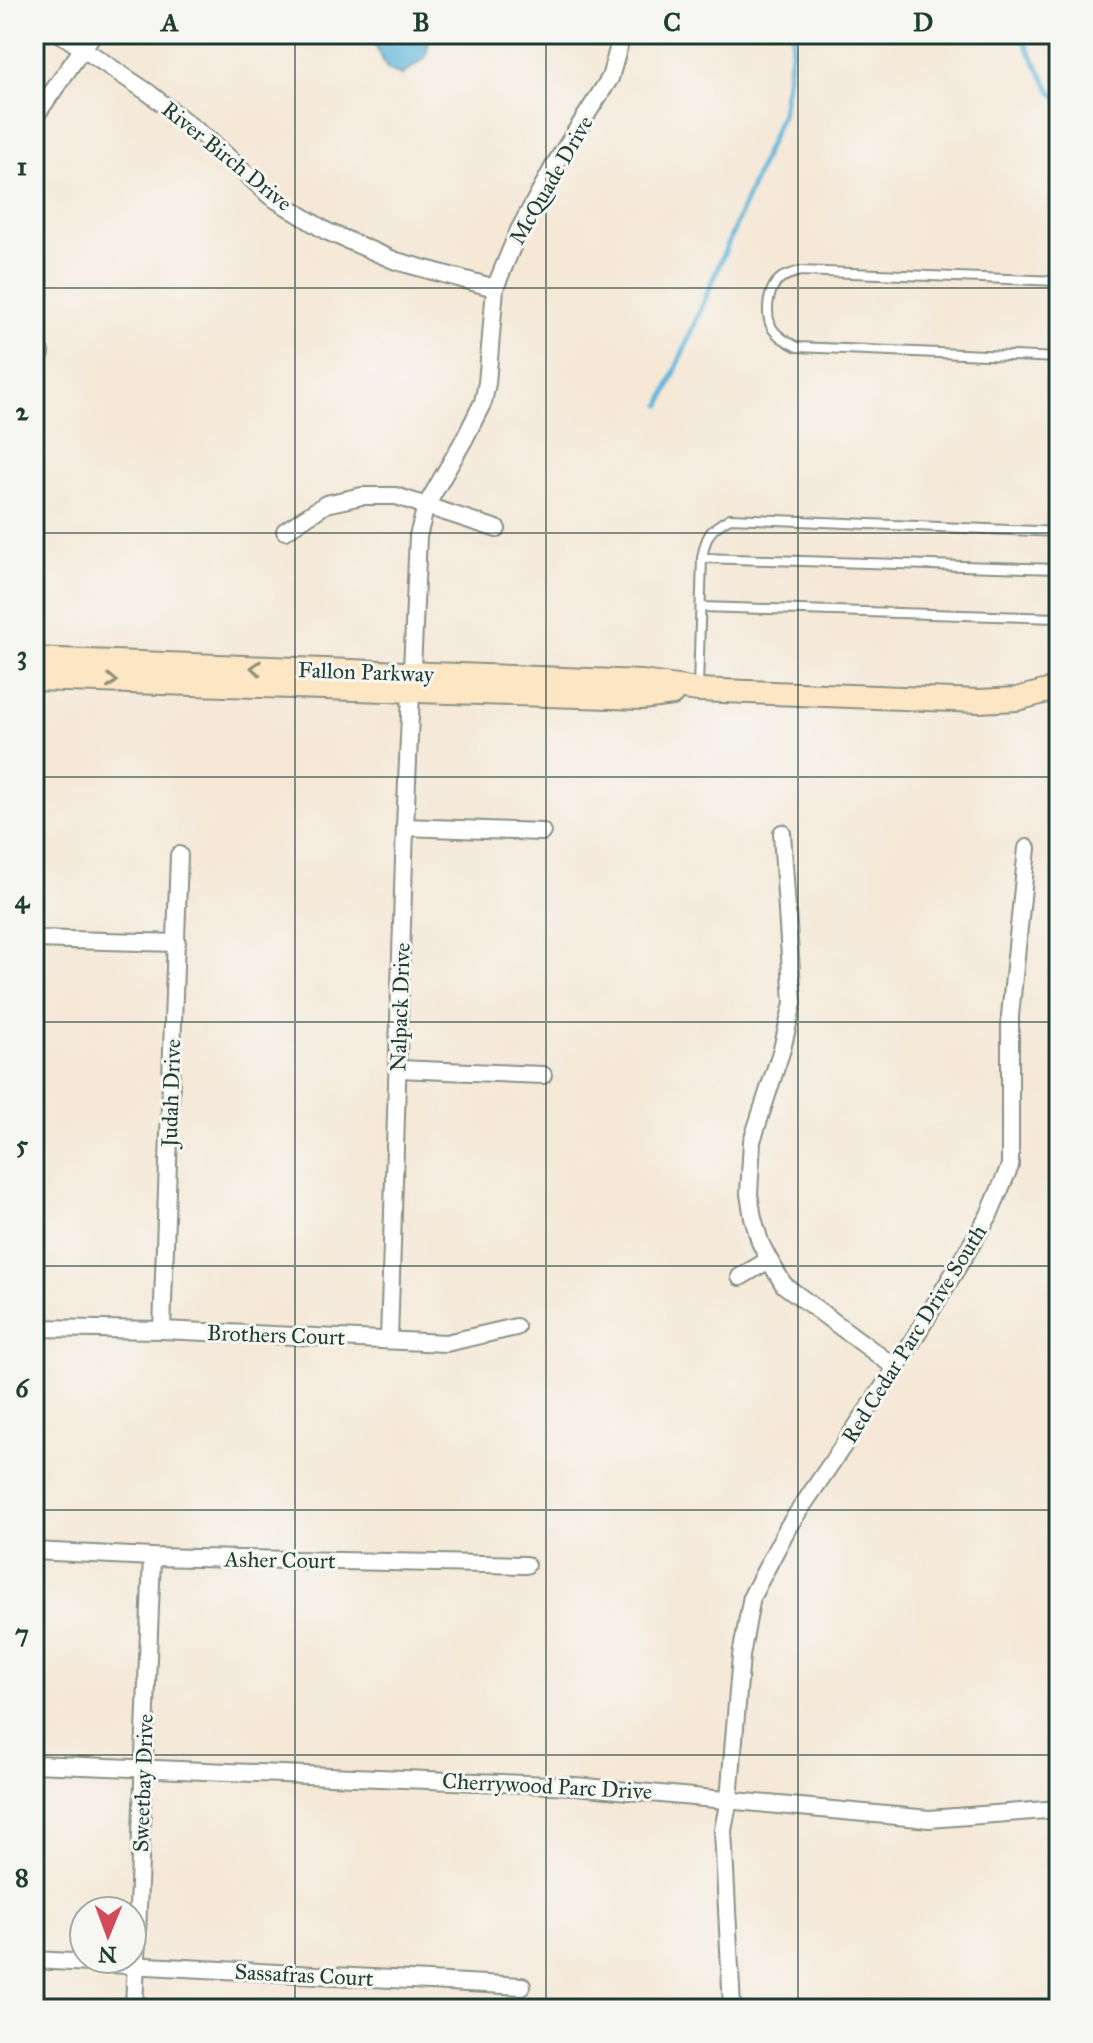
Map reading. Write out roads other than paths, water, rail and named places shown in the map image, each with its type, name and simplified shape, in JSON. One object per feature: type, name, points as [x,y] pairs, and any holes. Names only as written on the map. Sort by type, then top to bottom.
[{"type":"street","name":"River Birch Drive","points":[[61,34],[171,110],[215,145],[270,196],[326,231],[396,261],[495,288]]},
{"type":"street","points":[[34,118],[93,34]]},
{"type":"street","name":"McQuade Drive","points":[[412,682],[418,536],[426,506],[483,402],[495,288],[519,230],[555,164],[610,78],[620,34]]},
{"type":"street","points":[[285,531],[326,504],[362,496],[396,496],[497,529]]},
{"type":"street","name":"Fallon Parkway","points":[[34,659],[642,698],[698,690],[979,701],[1017,699],[1059,688]]},
{"type":"street","name":"Fallon Parkway","points":[[34,679],[412,682]]},
{"type":"street","name":"Nalpack Drive","points":[[389,1340],[412,682]]},
{"type":"street","points":[[405,827],[542,832]]},
{"type":"street","points":[[782,833],[793,1003],[782,1049],[752,1141],[749,1194],[760,1242],[784,1285],[896,1368]]},
{"type":"street","name":"Red Cedar Parc Drive South","points":[[732,2009],[723,1830],[729,1799],[741,1656],[752,1596],[788,1527],[896,1368],[988,1217],[1010,1166],[1010,1016],[1027,848]]},
{"type":"street","name":"Judah Drive","points":[[162,1330],[179,855]]},
{"type":"street","points":[[34,939],[177,943]]},
{"type":"street","points":[[398,1069],[543,1075]]},
{"type":"street","points":[[740,1277],[769,1260]]},
{"type":"street","name":"Brothers Court","points":[[34,1328],[162,1330],[446,1343],[516,1327]]},
{"type":"street","name":"Asher Court","points":[[34,1551],[152,1557],[526,1565]]},
{"type":"street","name":"Sweetbay Drive","points":[[138,1895],[152,1557]]},
{"type":"street","name":"Cherrywood Parc Drive","points":[[34,1764],[575,1786],[929,1819],[1059,1809]]},
{"type":"street","name":"Sassafras Court","points":[[34,1960],[68,1962]]},
{"type":"street","name":"Sassafras Court","points":[[148,1966],[522,1986]]},
{"type":"street","name":"Sweetbay Drive","points":[[134,2009],[135,1975]]},
{"type":"lane","points":[[1059,281],[800,271],[780,278],[770,291],[768,309],[771,327],[782,339],[797,347],[1059,358]]},
{"type":"lane","points":[[698,690],[705,541],[714,527],[730,518],[1059,532]]},
{"type":"lane","points":[[702,558],[1059,569]]},
{"type":"lane","points":[[701,607],[1059,618]]},
{"type":"water","points":[[377,34],[430,34],[426,57],[402,75],[387,69],[374,42]]},
{"type":"waterway","points":[[661,405],[782,113],[794,34]]},
{"type":"waterway","points":[[1020,34],[1051,91],[1059,99]]}]
